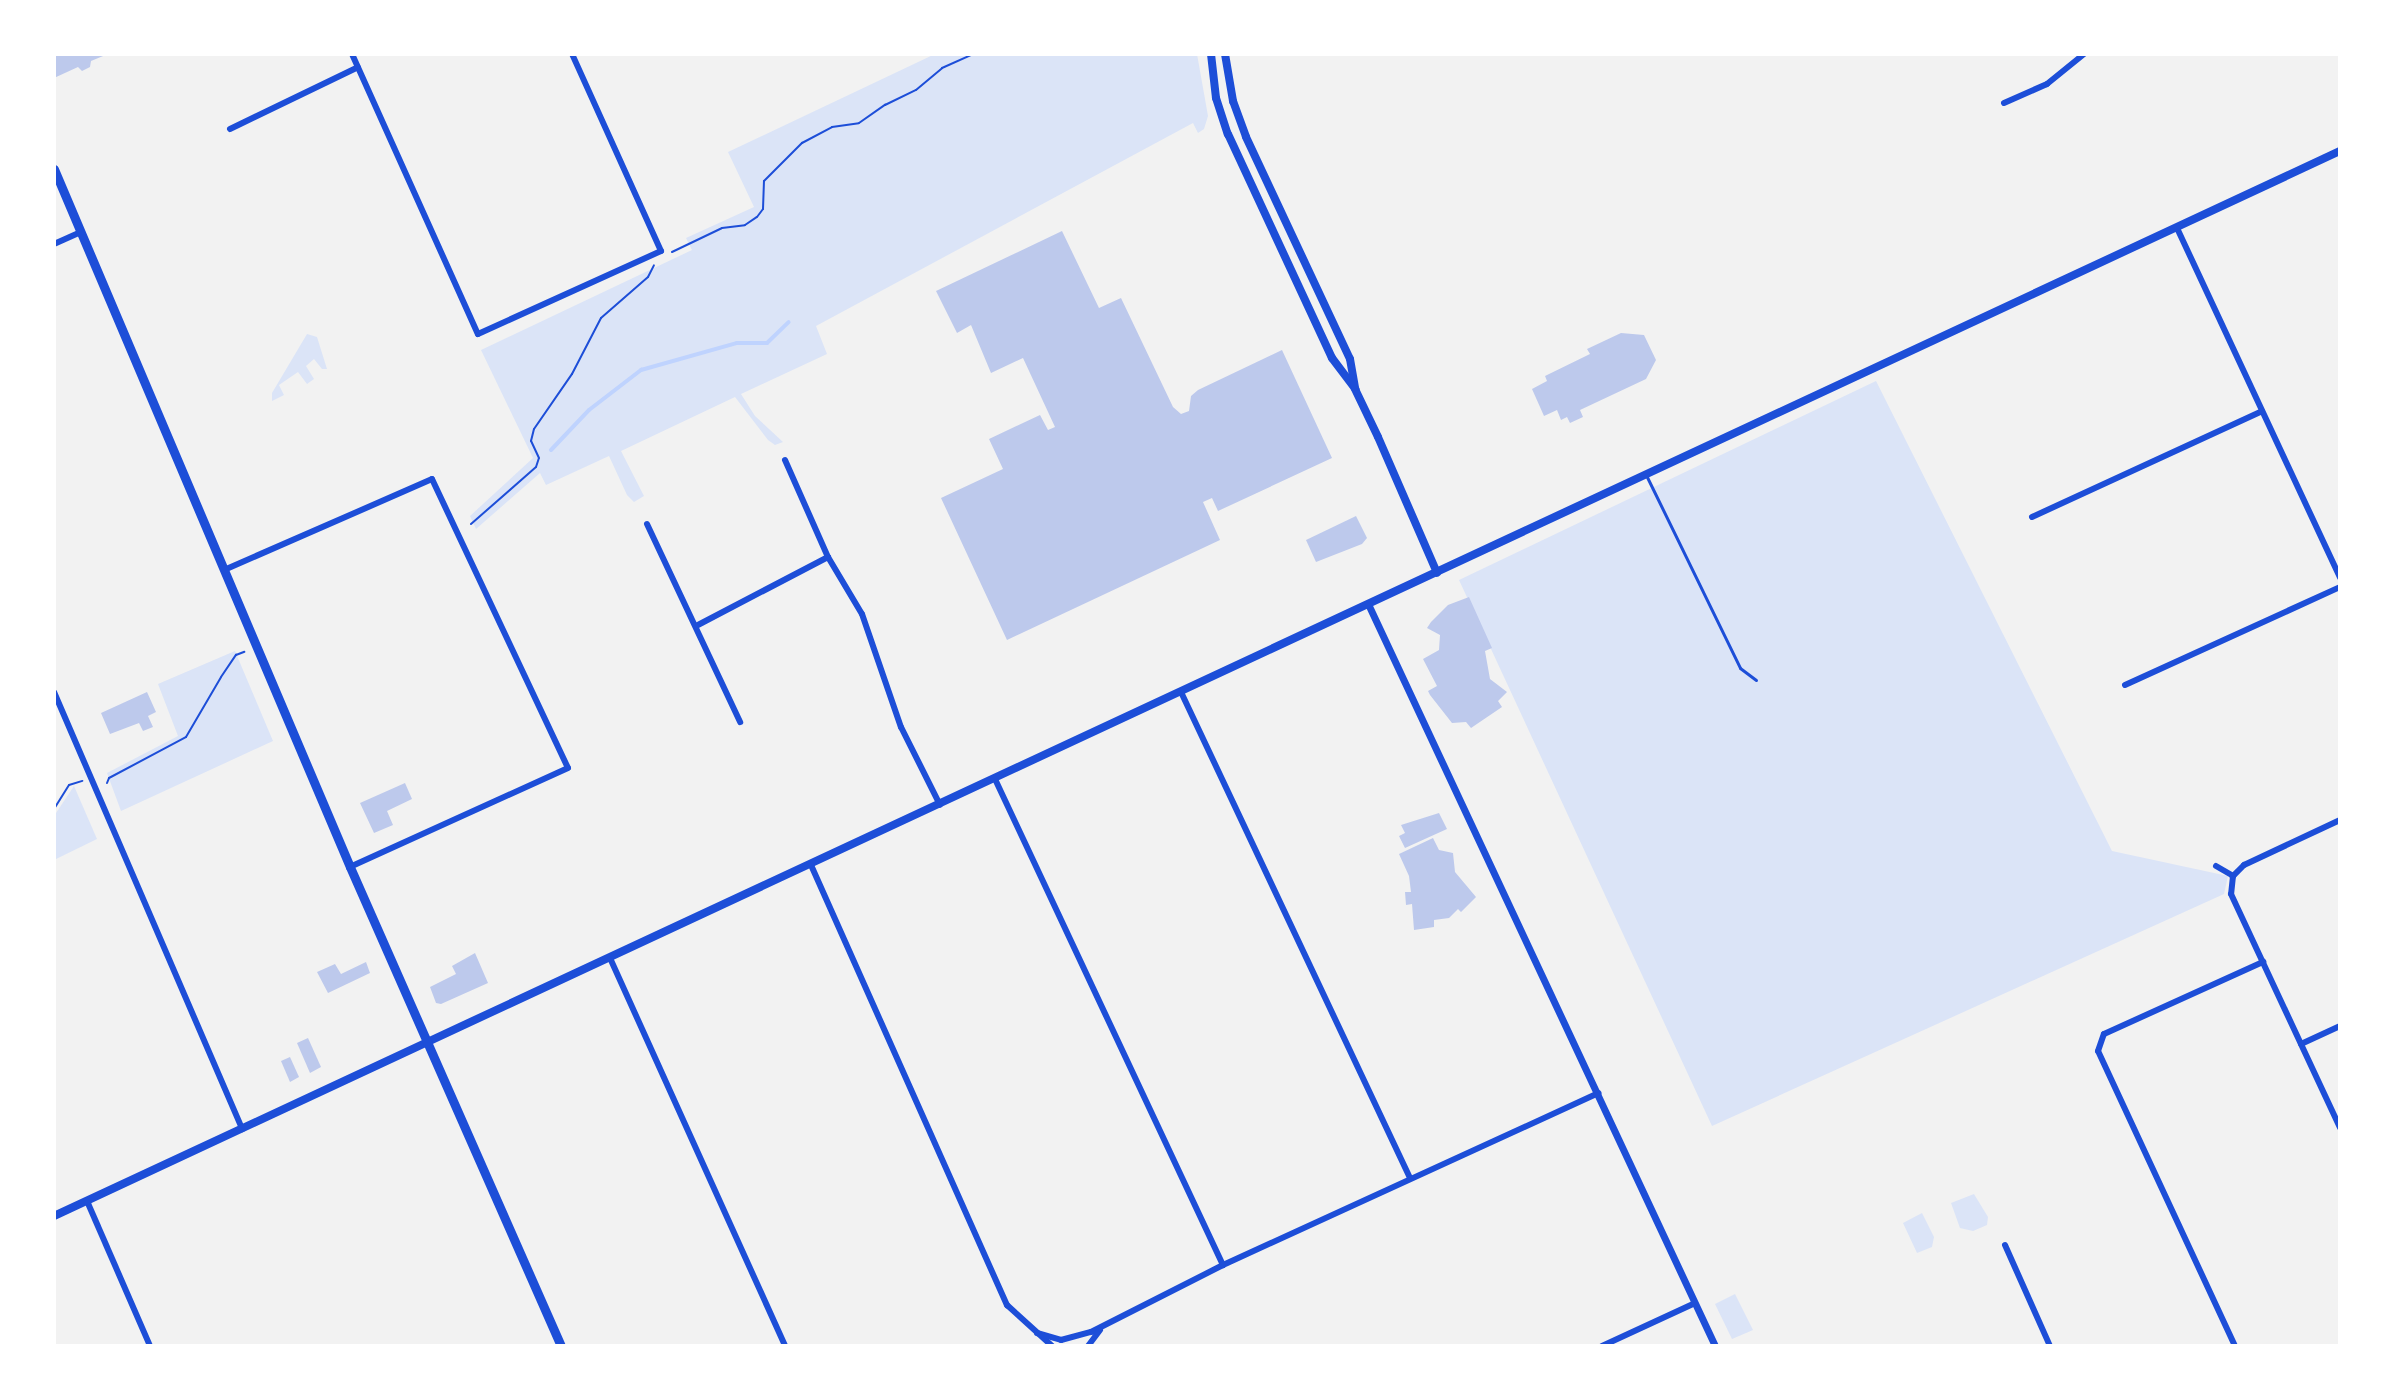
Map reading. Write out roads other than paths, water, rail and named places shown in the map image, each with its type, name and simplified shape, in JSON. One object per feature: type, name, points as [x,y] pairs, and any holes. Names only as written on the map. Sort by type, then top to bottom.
[{"type":"main road","points":[[1211,54],[1221,115],[1332,358],[1355,389],[1437,573]]},
{"type":"main road","points":[[1225,54],[1239,120],[1350,359],[1355,389]]},
{"type":"main road","points":[[54,1216],[2340,151]]},
{"type":"main road","points":[[54,169],[350,867],[561,1346]]},
{"type":"main road","points":[[1265,210],[1285,221]]},
{"type":"main road","points":[[1293,272],[1307,266]]},
{"type":"main road","points":[[1318,325],[1331,319]]},
{"type":"street","points":[[352,54],[478,334],[663,254],[572,54]]},
{"type":"street","points":[[2004,103],[2047,84],[2084,54]]},
{"type":"street","points":[[230,129],[358,67]]},
{"type":"street","points":[[2177,228],[2340,578]]},
{"type":"street","points":[[54,244],[81,232]]},
{"type":"street","points":[[2032,517],[2262,411]]},
{"type":"street","points":[[785,460],[828,557],[862,614],[901,727],[940,805]]},
{"type":"street","points":[[224,570],[432,479],[568,768],[350,867]]},
{"type":"street","points":[[647,524],[740,722]]},
{"type":"street","points":[[696,626],[828,557]]},
{"type":"street","points":[[2125,685],[2340,587]]},
{"type":"street","points":[[1369,606],[1715,1346]]},
{"type":"street","points":[[54,692],[242,1129]]},
{"type":"street","points":[[1181,692],[1410,1178]]},
{"type":"street","points":[[995,779],[1223,1265]]},
{"type":"street","points":[[2340,820],[2244,865],[2233,876],[2231,894],[2340,1128]]},
{"type":"street","points":[[811,865],[1007,1305],[1052,1346]]},
{"type":"street","points":[[2216,866],[2233,876]]},
{"type":"street","points":[[610,958],[785,1346]]},
{"type":"street","points":[[2235,1346],[2098,1051],[2104,1034],[2263,962]]},
{"type":"street","points":[[2301,1044],[2340,1026]]},
{"type":"street","points":[[1037,1333],[1061,1340],[1102,1327],[1223,1265],[1598,1093]]},
{"type":"street","points":[[87,1201],[150,1346]]},
{"type":"street","points":[[2005,1245],[2050,1346]]},
{"type":"street","points":[[1602,1346],[1695,1303]]},
{"type":"street","points":[[1088,1346],[1102,1327]]},
{"type":"lane","points":[[1647,476],[1740,668],[1756,680]]},
{"type":"waterway","points":[[551,450],[589,410],[641,370],[737,343],[767,343],[789,322]]}]
